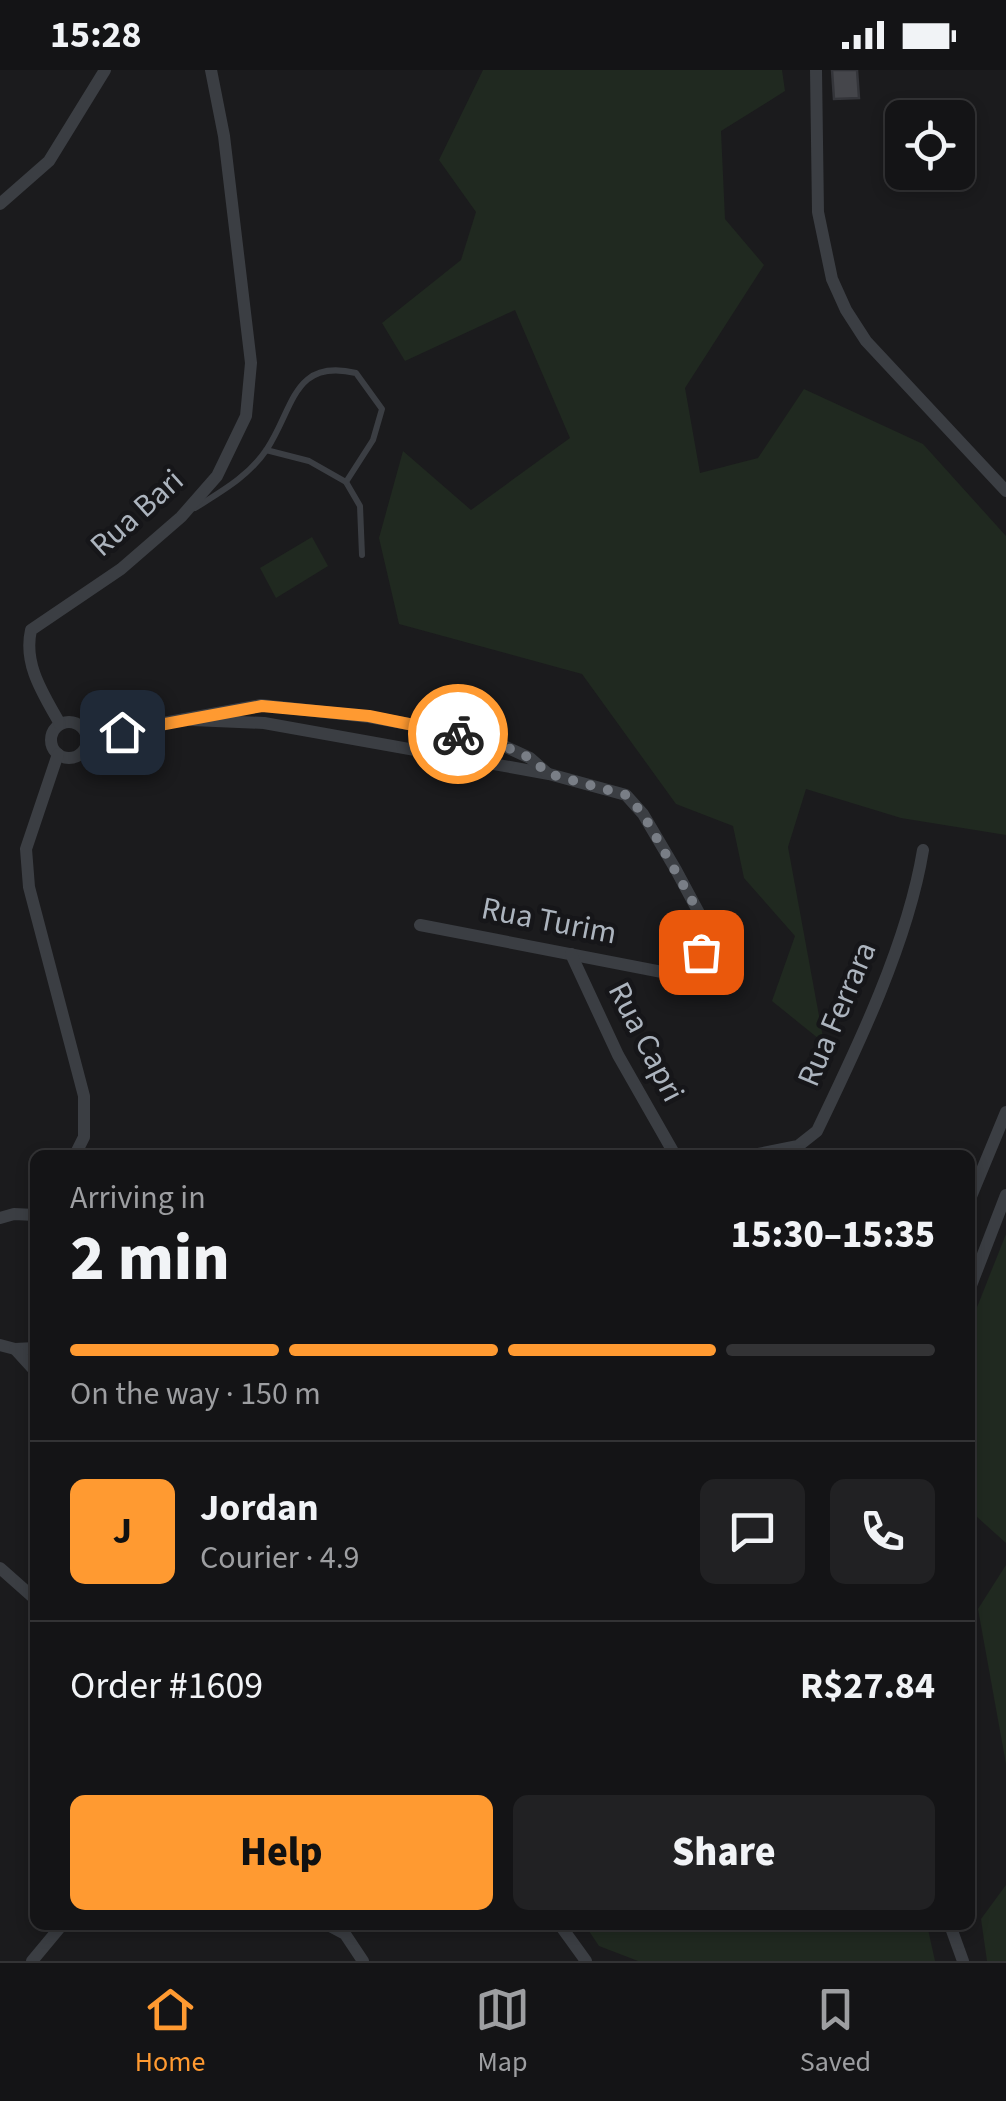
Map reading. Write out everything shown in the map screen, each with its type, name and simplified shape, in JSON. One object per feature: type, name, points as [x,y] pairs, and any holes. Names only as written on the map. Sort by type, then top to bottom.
[{"type":"street","points":[[0,204],[49,161],[105,70]]},
{"type":"street","name":"Rua Bari","points":[[60,724],[34,673],[27,647],[31,630],[121,569],[182,517],[216,476],[246,416],[251,364],[224,136],[212,70]]},
{"type":"street","points":[[816,70],[818,212],[824,250],[839,295],[866,341],[1006,491]]},
{"type":"street","name":"Rua Turim","points":[[87,738],[262,706],[369,716],[443,730],[504,746],[530,758],[549,774]]},
{"type":"street","name":"Rua Turim","points":[[192,720],[264,723],[549,774],[626,795],[643,814],[676,870],[704,928],[701,952],[692,964],[662,972],[420,924]]},
{"type":"street","points":[[58,754],[75,756],[84,749],[87,738],[77,724],[60,724],[52,738],[58,754],[26,849],[30,887],[84,1096],[84,1137],[78,1150]]},
{"type":"street","name":"Rua Ferrara","points":[[778,1150],[798,1146],[816,1131],[892,960],[916,890],[923,850]]},
{"type":"street","name":"Rua Capri","points":[[570,954],[618,1055],[672,1150]]},
{"type":"street","points":[[975,1187],[1006,1112]]},
{"type":"street","points":[[975,1275],[1006,1194]]},
{"type":"street","points":[[0,1218],[30,1214]]},
{"type":"street","points":[[0,1345],[30,1348]]},
{"type":"street","points":[[15,1349],[30,1366]]},
{"type":"street","points":[[0,1568],[30,1595]]},
{"type":"street","points":[[32,1961],[58,1930]]},
{"type":"street","points":[[337,1930],[345,1934],[362,1961]]},
{"type":"street","points":[[564,1930],[586,1961]]},
{"type":"street","points":[[952,1930],[963,1961]]},
{"type":"lane","points":[[182,517],[242,479],[266,450],[304,380],[336,368],[356,373],[382,409],[373,440],[346,482]]},
{"type":"lane","points":[[266,450],[309,461],[346,482],[360,506],[362,555]]},
{"type":"shaded area","points":[[483,70],[782,70],[785,91],[721,131],[725,219],[764,265],[685,388],[700,473],[758,458],[804,389],[923,444],[1006,536],[1006,835],[901,818],[806,789],[788,847],[824,1043],[772,1001],[795,936],[744,878],[733,826],[676,804],[582,674],[399,624],[379,538],[403,451],[471,510],[570,438],[515,310],[405,361],[382,323],[461,260],[476,212],[439,160]]},
{"type":"shaded area","points":[[312,537],[328,566],[276,598],[260,568]]},
{"type":"shaded area","points":[[1006,1234],[1006,1543],[976,1516],[975,1510],[975,1312]]},
{"type":"shaded area","points":[[1006,1565],[1006,1764],[978,1609]]},
{"type":"shaded area","points":[[1006,1885],[1006,1961],[987,1961],[981,1919]]},
{"type":"shaded area","points":[[588,1930],[928,1930],[935,1961],[638,1961],[599,1946]]},
{"type":"building","points":[[832,70],[857,70],[859,98],[834,99]]},
{"type":"way so far","points":[[458,734],[504,746],[530,758],[549,774],[626,795],[643,814],[699,913],[705,940],[701,952]]},
{"type":"route","points":[[122,732],[262,706],[369,716],[458,734]]}]
